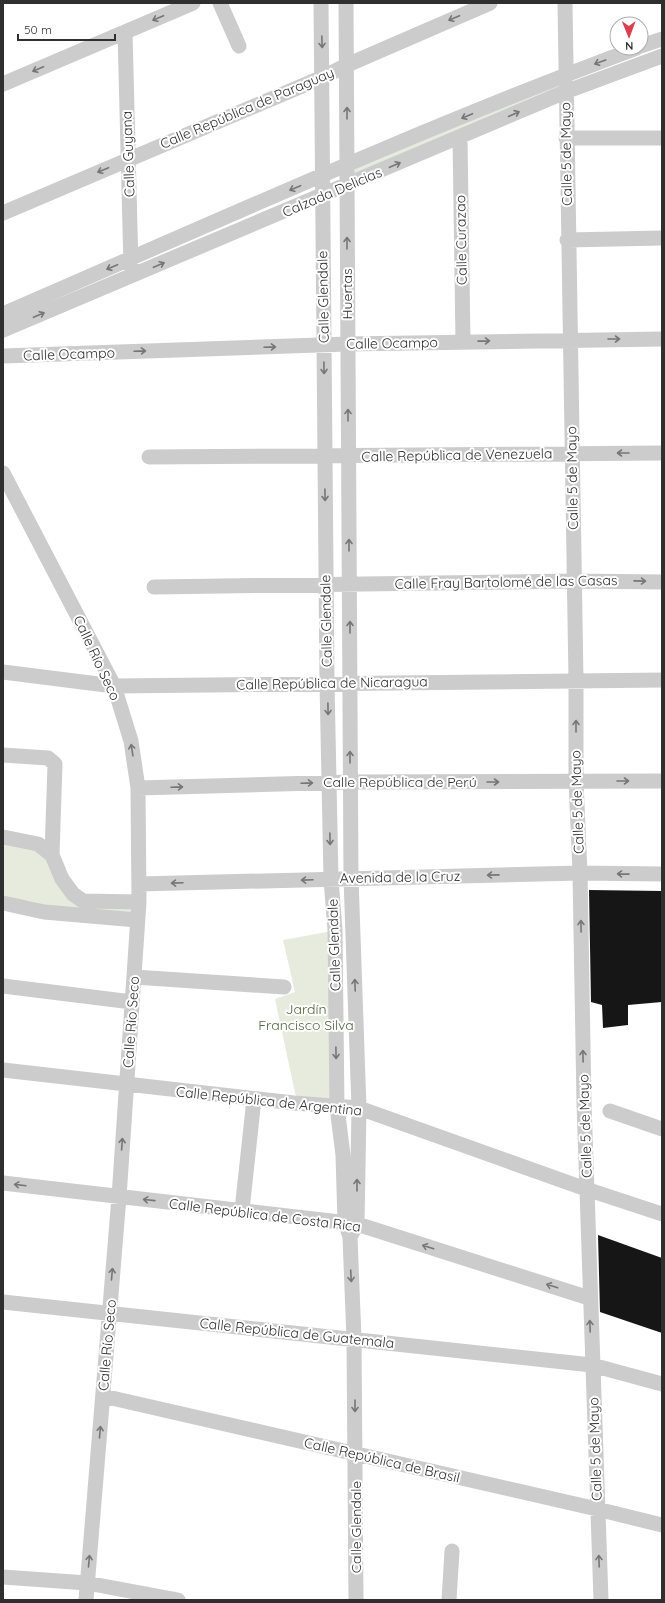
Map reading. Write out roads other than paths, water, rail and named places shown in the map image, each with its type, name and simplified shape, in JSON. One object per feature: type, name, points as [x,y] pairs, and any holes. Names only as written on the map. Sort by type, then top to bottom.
[{"type":"street","points":[[3,84],[194,3]]},
{"type":"street","points":[[220,3],[239,46]]},
{"type":"street","name":"Calle Glendale","points":[[321,3],[323,77],[322,196],[327,683],[331,879],[335,930],[337,1107],[350,1228],[354,1339],[356,1600]]},
{"type":"street","name":"Huertas","points":[[346,3],[349,584]]},
{"type":"street","name":"Calle República de Paraguay","points":[[3,213],[323,77],[347,65],[490,3]]},
{"type":"street","name":"Calle 5 de Mayo","points":[[564,3],[567,240],[576,680],[576,781],[580,873],[589,1298],[600,1600]]},
{"type":"street","name":"Calle Guyana","points":[[125,32],[132,276]]},
{"type":"street","points":[[649,43],[662,39]]},
{"type":"street","name":"Calzada Delicias","points":[[3,314],[322,176],[565,75],[616,56]]},
{"type":"street","name":"Calzada Delicias","points":[[3,330],[347,186],[565,92],[662,56]]},
{"type":"street","name":"Calle Curazao","points":[[460,138],[463,342]]},
{"type":"street","points":[[566,138],[662,138]]},
{"type":"street","points":[[567,240],[662,238]]},
{"type":"street","name":"Calle Ocampo","points":[[3,356],[348,344],[570,339],[662,339]]},
{"type":"street","name":"Calle República de Venezuela","points":[[149,457],[662,452]]},
{"type":"street","name":"Calle Río Seco","points":[[3,473],[114,686],[130,741],[138,788],[139,902],[119,1197],[86,1600]]},
{"type":"street","name":"Calle Fray Bartolomé de las Casas","points":[[154,587],[574,581],[662,582]]},
{"type":"street","name":"Calle Glendale","points":[[349,584],[351,878],[359,1108],[350,1228]]},
{"type":"street","name":"Calle República de Nicaragua","points":[[3,672],[114,686],[350,682],[662,680]]},
{"type":"street","points":[[3,755],[48,758],[55,764],[52,855],[62,879],[82,908],[137,920]]},
{"type":"street","name":"Calle República de Perú","points":[[138,788],[329,782],[662,781]]},
{"type":"street","points":[[3,837],[38,844],[52,855]]},
{"type":"street","name":"Avenida de la Cruz","points":[[139,884],[580,873],[662,874]]},
{"type":"street","points":[[3,903],[44,912],[139,902]]},
{"type":"street","points":[[134,976],[284,987]]},
{"type":"street","points":[[3,986],[132,1002]]},
{"type":"street","name":"Calle República de Argentina","points":[[3,1070],[127,1085],[359,1108],[586,1189],[662,1214]]},
{"type":"street","points":[[242,1210],[254,1098]]},
{"type":"street","points":[[610,1111],[662,1129]]},
{"type":"street","name":"Calle República de Costa Rica","points":[[3,1183],[242,1210],[350,1228],[589,1298]]},
{"type":"street","name":"Calle República de Guatemala","points":[[3,1302],[592,1365],[662,1384]]},
{"type":"street","name":"Calle República de Brasil","points":[[103,1396],[662,1525]]},
{"type":"street","points":[[449,1600],[452,1551]]},
{"type":"street","points":[[3,1577],[87,1583],[178,1600]]},
{"type":"park label","name":"Jardín Francisco Silva","points":[[306,1018]]}]
